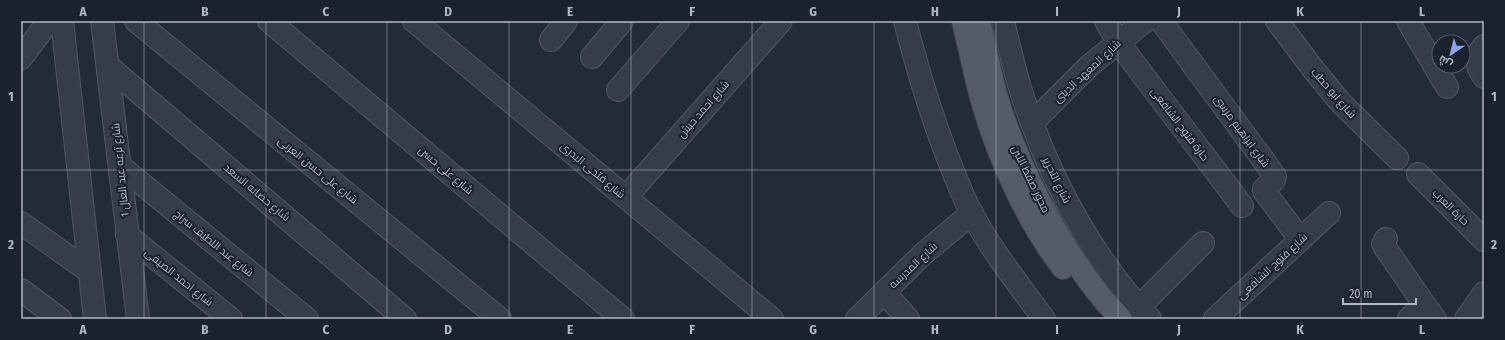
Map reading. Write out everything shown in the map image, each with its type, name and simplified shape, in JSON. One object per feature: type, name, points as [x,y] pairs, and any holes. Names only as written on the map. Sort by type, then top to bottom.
[{"type":"main road","name":"محور صفط اللبن","points":[[963,21],[983,105],[1002,158],[1027,210],[1056,259],[1090,304],[1104,319]]},
{"type":"main road","name":"محور صفط اللبن","points":[[979,21],[997,98],[1016,150],[1040,200],[1067,249],[1099,294],[1122,319]]},
{"type":"street","points":[[21,58],[50,21]]},
{"type":"street","points":[[62,21],[95,319]]},
{"type":"street","name":"شارع ترعه عبد العال 1","points":[[102,21],[138,319]]},
{"type":"street","name":"شارع على حسن العربى","points":[[136,21],[500,319]]},
{"type":"street","name":"شارع على حسن","points":[[269,21],[623,319]]},
{"type":"street","name":"شارع فتحى البدرى","points":[[414,21],[772,319]]},
{"type":"street","points":[[551,40],[566,21]]},
{"type":"street","points":[[592,57],[622,21]]},
{"type":"street","points":[[618,90],[678,21]]},
{"type":"street","name":"شارع احمد حبش","points":[[626,197],[781,21]]},
{"type":"street","points":[[905,21],[916,66],[937,131],[955,178],[972,213],[1018,283],[1044,319]]},
{"type":"street","name":"شارع التحرير","points":[[1003,21],[1017,79],[1032,123],[1052,172],[1077,220],[1106,264],[1145,313]]},
{"type":"street","name":"حارة فتوح الشافعى","points":[[1106,21],[1118,42],[1242,206]]},
{"type":"street","name":"شارع المعهد الدينى","points":[[1032,123],[1089,66],[1145,21]]},
{"type":"street","name":"شارع ابراهيم مرسى","points":[[1162,21],[1275,176],[1274,180],[1264,189],[1264,191],[1300,239]]},
{"type":"street","name":"شارع ابو حطب","points":[[1277,21],[1340,103],[1397,158]]},
{"type":"street","points":[[1408,21],[1447,87]]},
{"type":"street","points":[[1484,46],[1478,54],[1476,61],[1484,77]]},
{"type":"street","name":"شارع حضانه السعد","points":[[108,66],[406,319]]},
{"type":"street","name":"شارع عبد اللطيف سراج","points":[[120,166],[307,319]]},
{"type":"street","name":"حارة العرب","points":[[1418,174],[1484,240]]},
{"type":"street","name":"شارع المدرسه","points":[[857,319],[922,255],[972,213]]},
{"type":"street","name":"شارع فتوح الشافعى","points":[[1215,319],[1329,213]]},
{"type":"street","points":[[21,223],[90,272]]},
{"type":"street","name":"شارع احمد الصيفى","points":[[128,235],[231,319]]},
{"type":"street","points":[[1386,239],[1384,244],[1386,249],[1429,312],[1409,319]]},
{"type":"street","points":[[1145,313],[1203,243]]},
{"type":"street","points":[[21,290],[60,319]]},
{"type":"street","points":[[884,292],[908,319]]},
{"type":"street","points":[[1466,319],[1484,293]]}]
